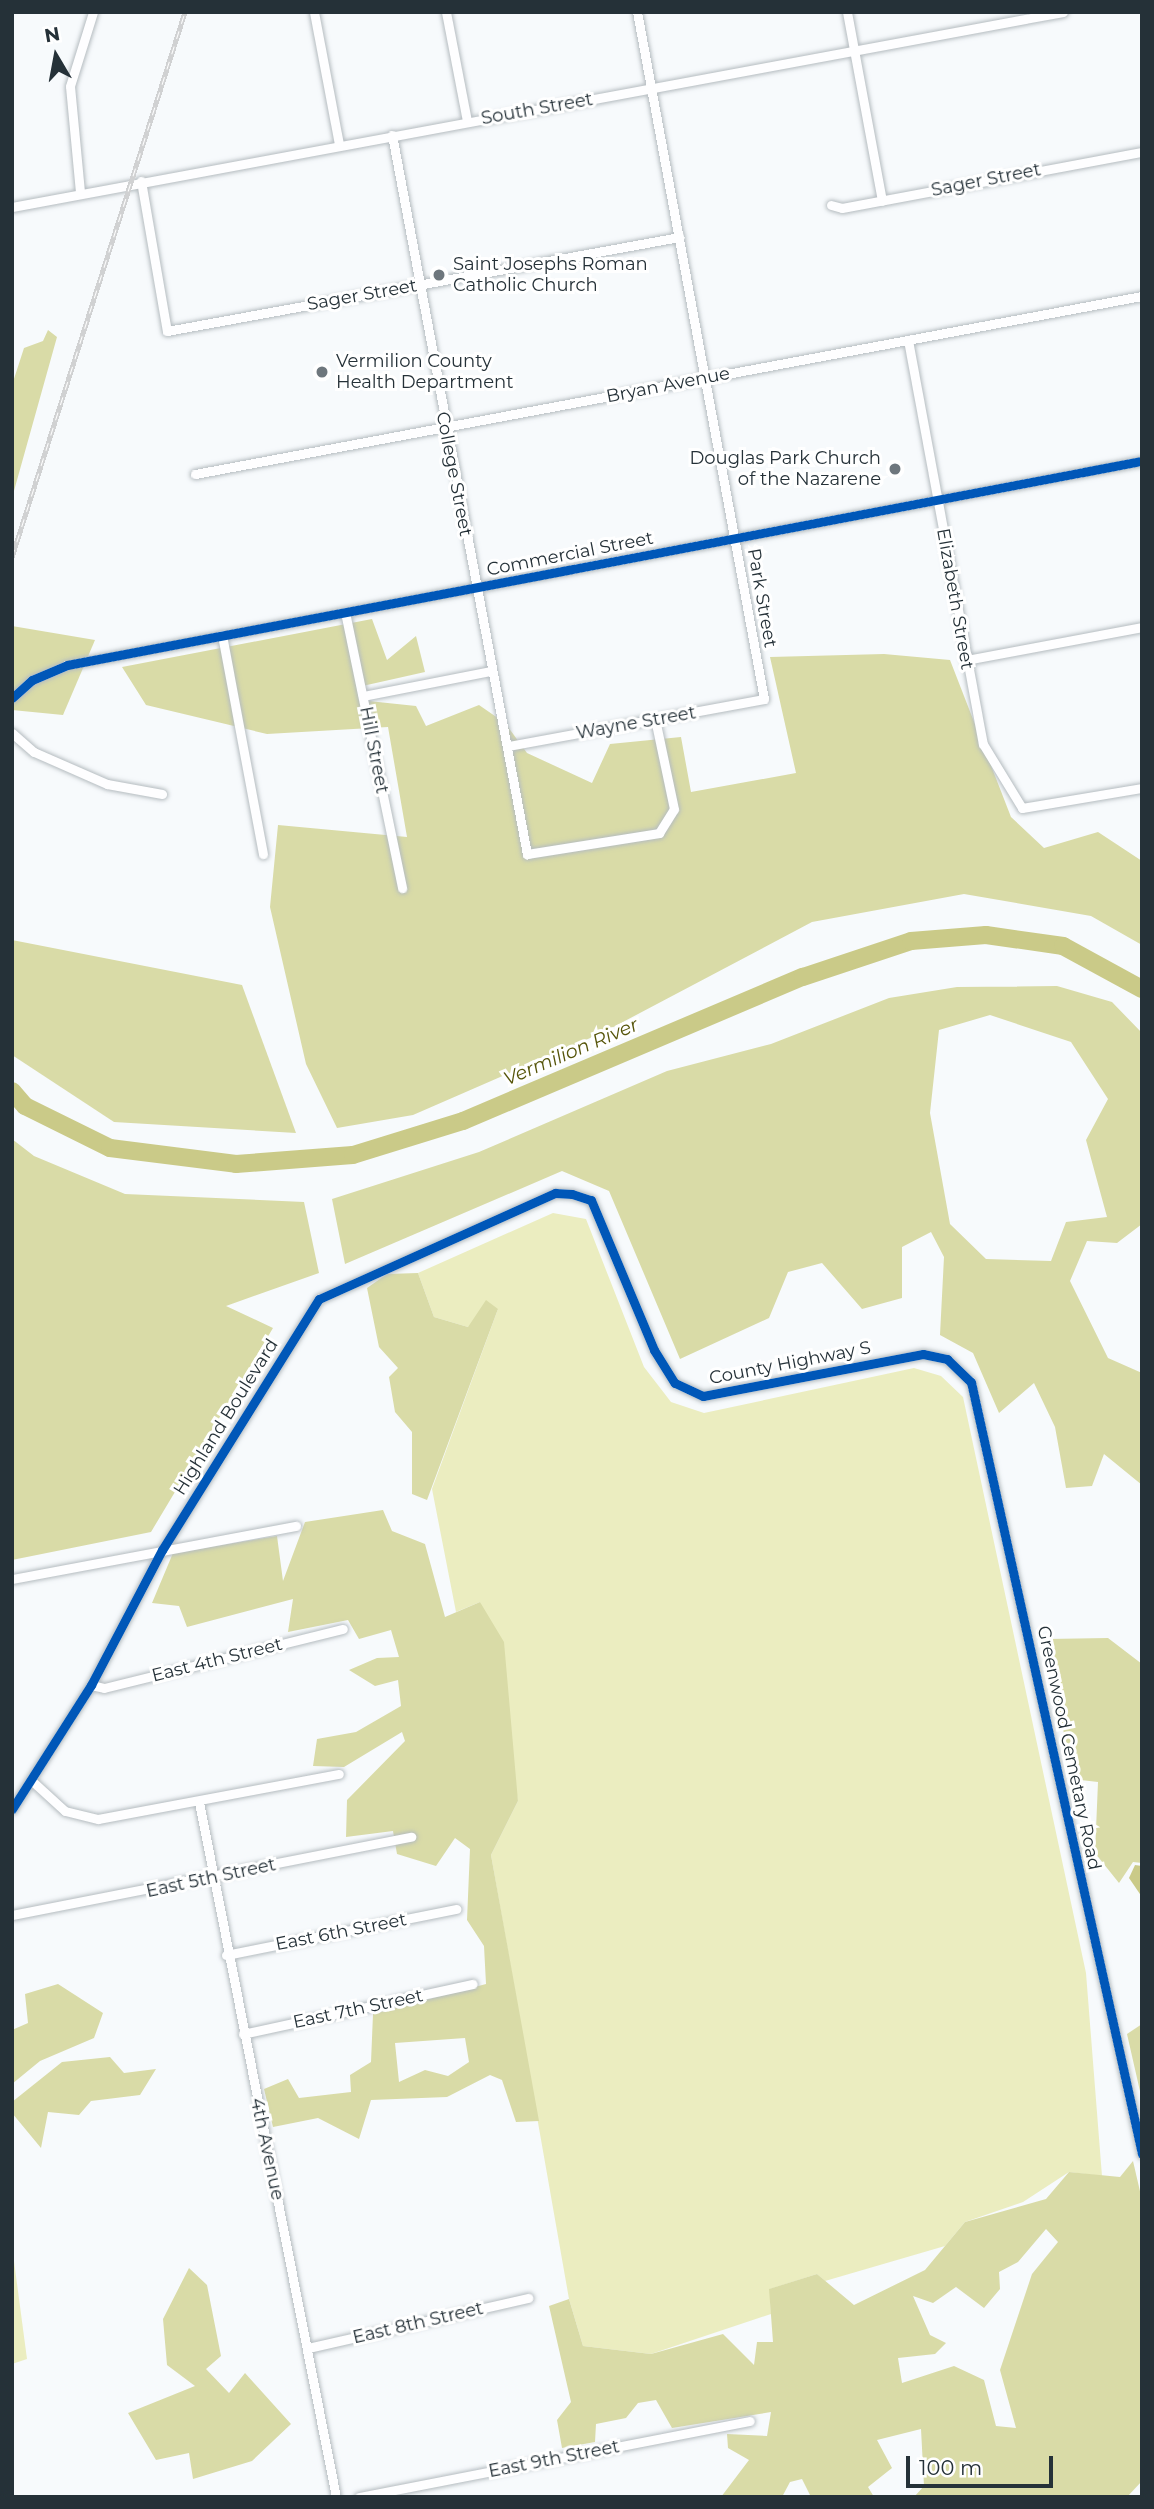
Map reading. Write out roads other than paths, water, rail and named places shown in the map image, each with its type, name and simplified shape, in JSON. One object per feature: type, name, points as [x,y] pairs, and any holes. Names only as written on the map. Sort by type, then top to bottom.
[{"type":"street","points":[[80,192],[69,86],[93,12]]},
{"type":"street","points":[[314,12],[339,144]]},
{"type":"street","points":[[446,12],[467,121]]},
{"type":"street","name":"Park Street","points":[[637,12],[764,699]]},
{"type":"street","points":[[847,12],[882,201]]},
{"type":"street","points":[[995,12],[998,24]]},
{"type":"street","name":"South Street","points":[[12,207],[80,192],[1063,12]]},
{"type":"street","name":"College Street","points":[[392,135],[527,854],[659,833],[674,809],[655,719]]},
{"type":"street","name":"Sager Street","points":[[831,205],[882,201],[1142,152]]},
{"type":"street","name":"Sager Street","points":[[141,181],[167,331],[679,237]]},
{"type":"street","name":"Bryan Avenue","points":[[195,474],[1142,296]]},
{"type":"street","name":"Elizabeth Street","points":[[908,340],[983,744],[1023,808],[1142,788]]},
{"type":"street","name":"Commercial Street","points":[[12,698],[32,680],[67,665],[1142,461]]},
{"type":"street","name":"Hill Street","points":[[345,612],[402,888]]},
{"type":"street","points":[[966,660],[1142,627]]},
{"type":"street","points":[[222,635],[263,855]]},
{"type":"street","points":[[363,696],[491,671]]},
{"type":"street","name":"Wayne Street","points":[[508,746],[764,699]]},
{"type":"street","points":[[12,733],[34,752],[107,784],[162,794]]},
{"type":"street","name":"Highland Boulevard","points":[[12,1809],[90,1685],[162,1550],[319,1299],[555,1193],[592,1200]]},
{"type":"street","name":"County Highway S","points":[[592,1200],[654,1350],[675,1383],[703,1396],[923,1354],[947,1359]]},
{"type":"street","name":"Greenwood Cemetary Road","points":[[947,1359],[971,1382],[983,1416],[1142,2154]]},
{"type":"street","points":[[12,1579],[296,1526]]},
{"type":"street","name":"East 4th Street","points":[[90,1685],[104,1688],[343,1629]]},
{"type":"street","points":[[31,1780],[65,1811],[85,1818],[199,1802],[339,1774]]},
{"type":"street","name":"4th Avenue","points":[[199,1802],[210,1878],[308,2348],[336,2497]]},
{"type":"street","name":"East 5th Street","points":[[12,1915],[411,1838]]},
{"type":"street","name":"East 6th Street","points":[[226,1955],[456,1909]]},
{"type":"street","name":"East 7th Street","points":[[243,2034],[473,1984]]},
{"type":"street","name":"East 8th Street","points":[[308,2348],[528,2298]]},
{"type":"street","name":"East 9th Street","points":[[359,2497],[750,2421]]},
{"type":"waterway","name":"Vermilion River","points":[[12,1091],[25,1106],[110,1148],[236,1164],[353,1155],[463,1121],[803,977],[911,941],[986,935],[1063,946],[1142,989]]},
{"type":"railway","points":[[12,557],[185,12]]},
{"type":"place","name":"Saint Josephs Roman Catholic Church","points":[[439,275]]},
{"type":"place","name":"Vermilion County Health Department","points":[[322,372]]},
{"type":"place","name":"Douglas Park Church of the Nazarene","points":[[895,469]]}]
